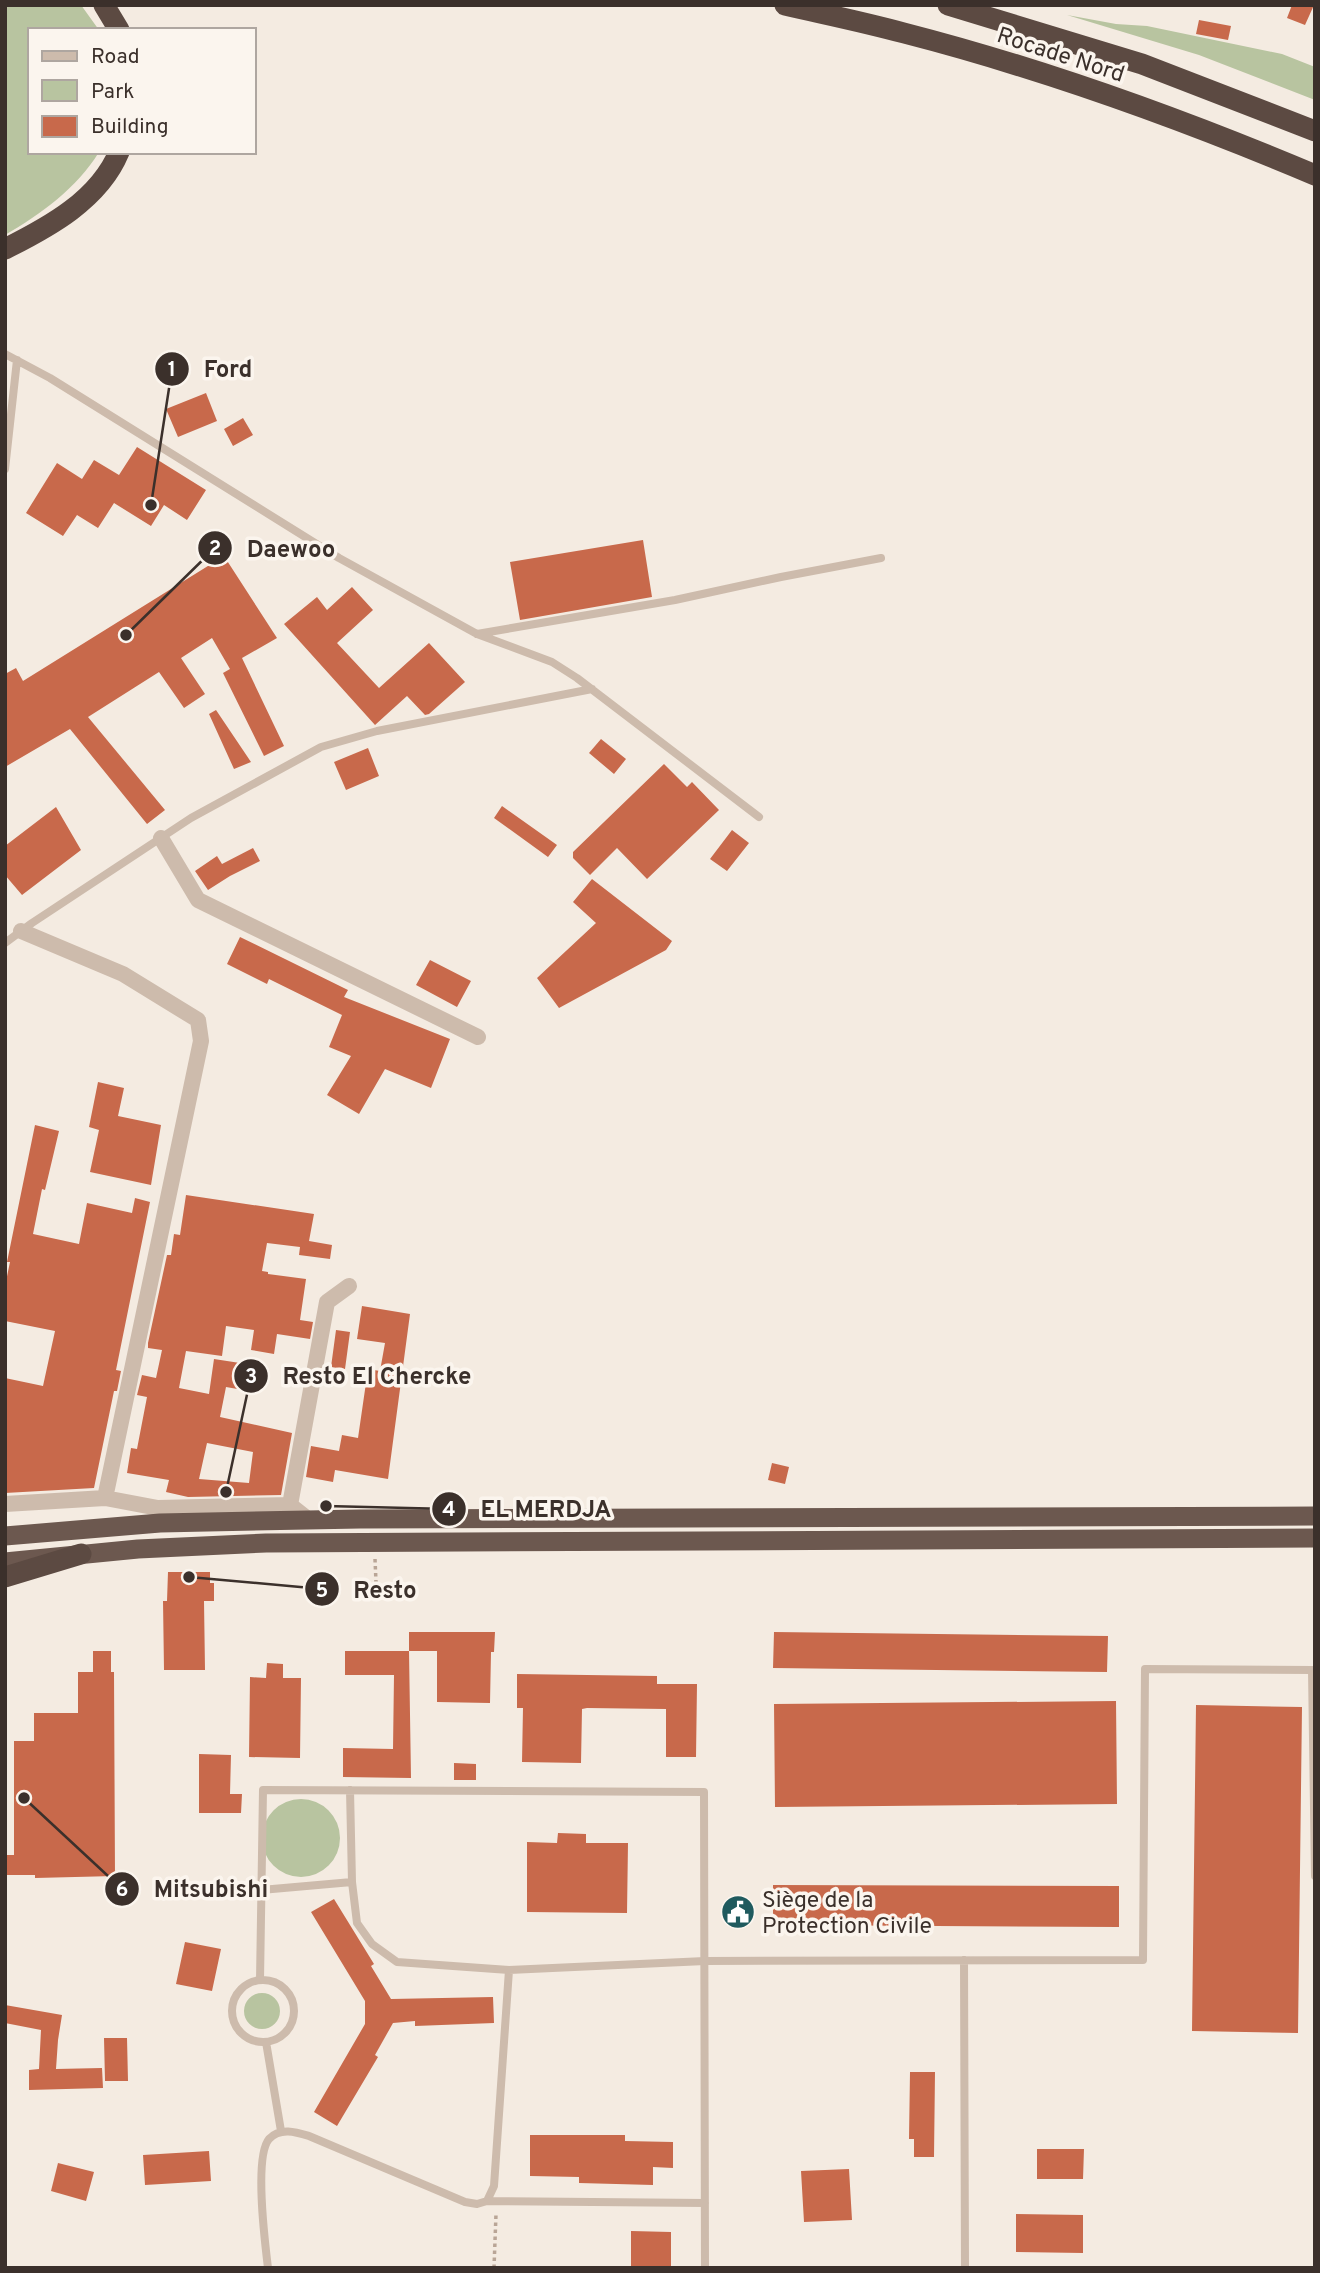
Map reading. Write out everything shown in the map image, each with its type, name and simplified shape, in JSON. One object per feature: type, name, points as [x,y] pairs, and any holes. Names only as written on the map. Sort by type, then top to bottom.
[{"type":"highway","points":[[104,5],[118,28]]},
{"type":"highway","name":"Rocade Nord","points":[[785,5],[904,33],[1020,67],[1147,110],[1315,176]]},
{"type":"highway","name":"Rocade Nord","points":[[948,5],[1142,64],[1315,131]]},
{"type":"highway","points":[[5,249],[33,235],[81,204],[115,162],[118,154]]},
{"type":"highway","points":[[5,1536],[160,1523],[309,1520],[1315,1516]]},
{"type":"highway","points":[[5,1562],[82,1554],[266,1543],[1315,1538]]},
{"type":"highway","points":[[5,1577],[82,1554]]},
{"type":"street","points":[[161,838],[198,900],[478,1037]]},
{"type":"street","points":[[21,931],[123,974],[198,1020],[201,1041],[105,1498]]},
{"type":"street","points":[[290,1505],[327,1302],[349,1286]]},
{"type":"street","points":[[5,1504],[105,1498],[158,1508],[290,1505],[309,1520]]},
{"type":"lane","points":[[5,354],[50,378],[339,558],[477,634],[552,662],[592,689],[759,817]]},
{"type":"lane","points":[[5,469],[17,360]]},
{"type":"lane","points":[[477,634],[675,600],[881,558]]},
{"type":"lane","points":[[5,943],[191,818],[321,747],[377,731],[592,689]]},
{"type":"lane","points":[[350,1790],[352,1882],[357,1923],[372,1944],[397,1962],[509,1970],[705,1961],[1143,1960],[1145,1669],[1312,1670],[1315,1876]]},
{"type":"lane","points":[[260,1980],[263,1790],[704,1791],[705,2268]]},
{"type":"lane","points":[[261,1890],[352,1882]]},
{"type":"lane","points":[[964,1960],[965,2268]]},
{"type":"lane","points":[[487,2201],[494,2186],[509,1970]]},
{"type":"lane","points":[[260,1980],[277,1983],[284,1988],[293,2003],[293,2021],[289,2029],[275,2040],[266,2042],[249,2039],[242,2034],[236,2027],[232,2010],[233,2001],[243,1987],[260,1980]]},
{"type":"lane","points":[[266,2042],[281,2131]]},
{"type":"lane","points":[[268,2268],[263,2224],[261,2156],[268,2140],[281,2131],[309,2136],[466,2202],[477,2204],[487,2201],[705,2203]]},
{"type":"path","points":[[374,1563],[376,1582]]},
{"type":"path","points":[[487,2201],[496,2214],[494,2268]]},
{"type":"green space","points":[[5,5],[81,5],[98,28],[28,28],[28,154],[98,154],[69,189],[5,235]]},
{"type":"green space","points":[[1067,15],[1116,24],[1147,26],[1282,54],[1315,67],[1315,100],[1199,55]]},
{"type":"green space","points":[[301,1799],[316,1802],[328,1811],[337,1823],[340,1838],[337,1853],[328,1865],[316,1874],[301,1877],[286,1874],[274,1865],[265,1853],[262,1838],[265,1823],[274,1811],[286,1802]]},
{"type":"green space","points":[[262,1993],[275,1998],[280,2011],[275,2024],[262,2029],[249,2024],[244,2011],[249,1998]]},
{"type":"building","points":[[1292,5],[1314,5],[1305,25],[1287,18]]},
{"type":"building","points":[[1199,20],[1231,26],[1228,40],[1196,34]]},
{"type":"building","points":[[206,393],[217,421],[178,437],[166,409]]},
{"type":"building","points":[[243,418],[253,435],[233,446],[224,429]]},
{"type":"building","points":[[137,447],[206,490],[187,520],[164,505],[151,526],[114,503],[98,528],[77,515],[63,536],[26,513],[57,463],[82,479],[94,460],[119,475]]},
{"type":"building","points":[[643,540],[652,597],[520,620],[510,562]]},
{"type":"building","points":[[224,556],[277,638],[242,658],[284,746],[264,756],[223,673],[230,669],[212,638],[181,658],[205,694],[184,708],[159,672],[88,717],[165,810],[147,824],[70,729],[5,767],[5,674],[16,668],[23,681]]},
{"type":"building","points":[[352,587],[373,610],[337,643],[379,688],[429,643],[465,682],[429,714],[425,715],[407,696],[375,725],[284,624],[317,597],[327,610]]},
{"type":"building","points":[[216,710],[251,762],[234,769],[209,714]]},
{"type":"building","points":[[601,739],[626,759],[614,774],[589,753]]},
{"type":"building","points":[[368,748],[379,776],[346,790],[334,762]]},
{"type":"building","points":[[664,764],[687,787],[692,782],[719,810],[647,879],[617,848],[590,875],[573,858],[573,852]]},
{"type":"building","points":[[502,806],[557,845],[548,857],[494,818]]},
{"type":"building","points":[[56,807],[81,850],[22,895],[5,875],[5,846]]},
{"type":"building","points":[[732,830],[749,843],[727,871],[710,859]]},
{"type":"building","points":[[253,848],[260,861],[208,890],[195,871],[217,856],[222,864]]},
{"type":"building","points":[[592,879],[672,941],[666,950],[559,1008],[537,978],[596,923],[573,902]]},
{"type":"building","points":[[240,937],[348,990],[344,997],[450,1039],[431,1088],[385,1069],[359,1114],[327,1095],[351,1056],[329,1047],[342,1015],[269,979],[267,984],[227,964]]},
{"type":"building","points":[[430,960],[471,981],[457,1007],[416,985]]},
{"type":"building","points":[[98,1082],[124,1088],[118,1116],[161,1125],[151,1185],[90,1172],[99,1130],[89,1127]]},
{"type":"building","points":[[35,1125],[59,1131],[45,1190],[42,1189],[33,1234],[79,1244],[87,1203],[132,1213],[135,1198],[150,1202],[116,1370],[121,1371],[117,1391],[114,1391],[94,1488],[5,1493],[5,1378],[43,1386],[55,1331],[5,1321],[5,1286],[10,1262],[7,1262]]},
{"type":"building","points":[[186,1195],[314,1214],[309,1241],[332,1245],[330,1259],[299,1255],[300,1247],[267,1243],[262,1271],[306,1279],[300,1320],[313,1322],[310,1339],[277,1334],[274,1354],[251,1350],[254,1330],[226,1326],[222,1356],[186,1351],[179,1388],[209,1394],[214,1359],[253,1365],[249,1391],[226,1387],[220,1417],[292,1433],[281,1495],[188,1497],[166,1492],[169,1480],[127,1473],[131,1448],[137,1449],[147,1397],[137,1395],[142,1375],[156,1378],[162,1350],[148,1348],[148,1343],[167,1255],[171,1255],[174,1234],[180,1235]],"holes":[[[207,1443],[253,1452],[249,1483],[199,1479]]]},
{"type":"building","points":[[362,1306],[410,1314],[388,1479],[335,1470],[333,1482],[306,1477],[311,1446],[339,1451],[342,1435],[358,1438],[368,1369],[380,1371],[385,1343],[357,1339]]},
{"type":"building","points":[[336,1330],[350,1332],[345,1369],[331,1367]]},
{"type":"building","points":[[772,1463],[789,1467],[785,1484],[768,1480]]},
{"type":"building","points":[[168,1572],[210,1572],[210,1583],[214,1583],[214,1601],[204,1601],[205,1670],[164,1670],[163,1601],[167,1601]]},
{"type":"building","points":[[409,1632],[495,1632],[494,1652],[491,1652],[490,1703],[437,1702],[437,1651],[409,1651]]},
{"type":"building","points":[[774,1632],[1108,1636],[1107,1672],[773,1668]]},
{"type":"building","points":[[93,1651],[111,1651],[111,1672],[114,1672],[115,1876],[35,1878],[35,1875],[5,1875],[5,1855],[14,1855],[14,1741],[34,1741],[34,1713],[78,1713],[78,1672],[93,1672]]},
{"type":"building","points":[[345,1651],[409,1651],[411,1778],[343,1777],[343,1748],[393,1749],[394,1675],[345,1675]]},
{"type":"building","points":[[267,1663],[283,1664],[283,1678],[301,1678],[300,1758],[249,1757],[250,1677],[266,1678]]},
{"type":"building","points":[[517,1674],[657,1676],[657,1684],[697,1684],[696,1757],[666,1757],[666,1709],[587,1708],[582,1709],[581,1763],[522,1762],[523,1708],[517,1708]]},
{"type":"building","points":[[1116,1701],[1117,1804],[775,1807],[774,1704]]},
{"type":"building","points":[[1196,1705],[1302,1707],[1298,2033],[1192,2031]]},
{"type":"building","points":[[199,1754],[231,1755],[230,1794],[242,1794],[241,1813],[199,1813]]},
{"type":"building","points":[[454,1763],[476,1764],[476,1780],[454,1780]]},
{"type":"building","points":[[558,1833],[586,1834],[586,1843],[628,1843],[627,1913],[527,1912],[527,1842],[557,1843]]},
{"type":"building","points":[[773,1885],[1119,1886],[1119,1927],[773,1925]]},
{"type":"building","points":[[334,1899],[374,1964],[371,1966],[391,1999],[493,1997],[494,2023],[415,2026],[415,2021],[393,2023],[375,2055],[378,2057],[337,2126],[314,2112],[365,2024],[365,2001],[311,1912]]},
{"type":"building","points":[[185,1942],[221,1949],[212,1991],[176,1984]]},
{"type":"building","points":[[5,2005],[62,2015],[56,2069],[102,2068],[103,2088],[29,2090],[29,2070],[39,2069],[41,2030],[5,2023]]},
{"type":"building","points":[[104,2038],[127,2038],[128,2081],[105,2081]]},
{"type":"building","points":[[910,2072],[935,2072],[934,2157],[914,2157],[914,2139],[909,2139]]},
{"type":"building","points":[[530,2135],[625,2135],[625,2141],[673,2142],[673,2168],[653,2167],[653,2185],[579,2183],[579,2177],[530,2176]]},
{"type":"building","points":[[1037,2149],[1084,2149],[1083,2179],[1037,2179]]},
{"type":"building","points":[[209,2151],[211,2181],[145,2185],[143,2155]]},
{"type":"building","points":[[58,2163],[94,2172],[86,2201],[51,2191]]},
{"type":"building","points":[[849,2169],[852,2220],[804,2222],[801,2171]]},
{"type":"building","points":[[1016,2214],[1083,2215],[1083,2253],[1016,2252]]},
{"type":"building","points":[[631,2231],[671,2232],[671,2268],[631,2268]]},
{"type":"place","name":"Ford","points":[[151,505]]},
{"type":"place","name":"Daewoo","points":[[126,635]]},
{"type":"place","name":"Resto El Chercke","points":[[226,1492]]},
{"type":"place","name":"EL MERDJA","points":[[326,1506]]},
{"type":"place","name":"Resto","points":[[189,1577]]},
{"type":"place","name":"Mitsubishi","points":[[24,1798]]},
{"type":"place","name":"Siège de la Protection Civile","points":[[738,1912]]}]
